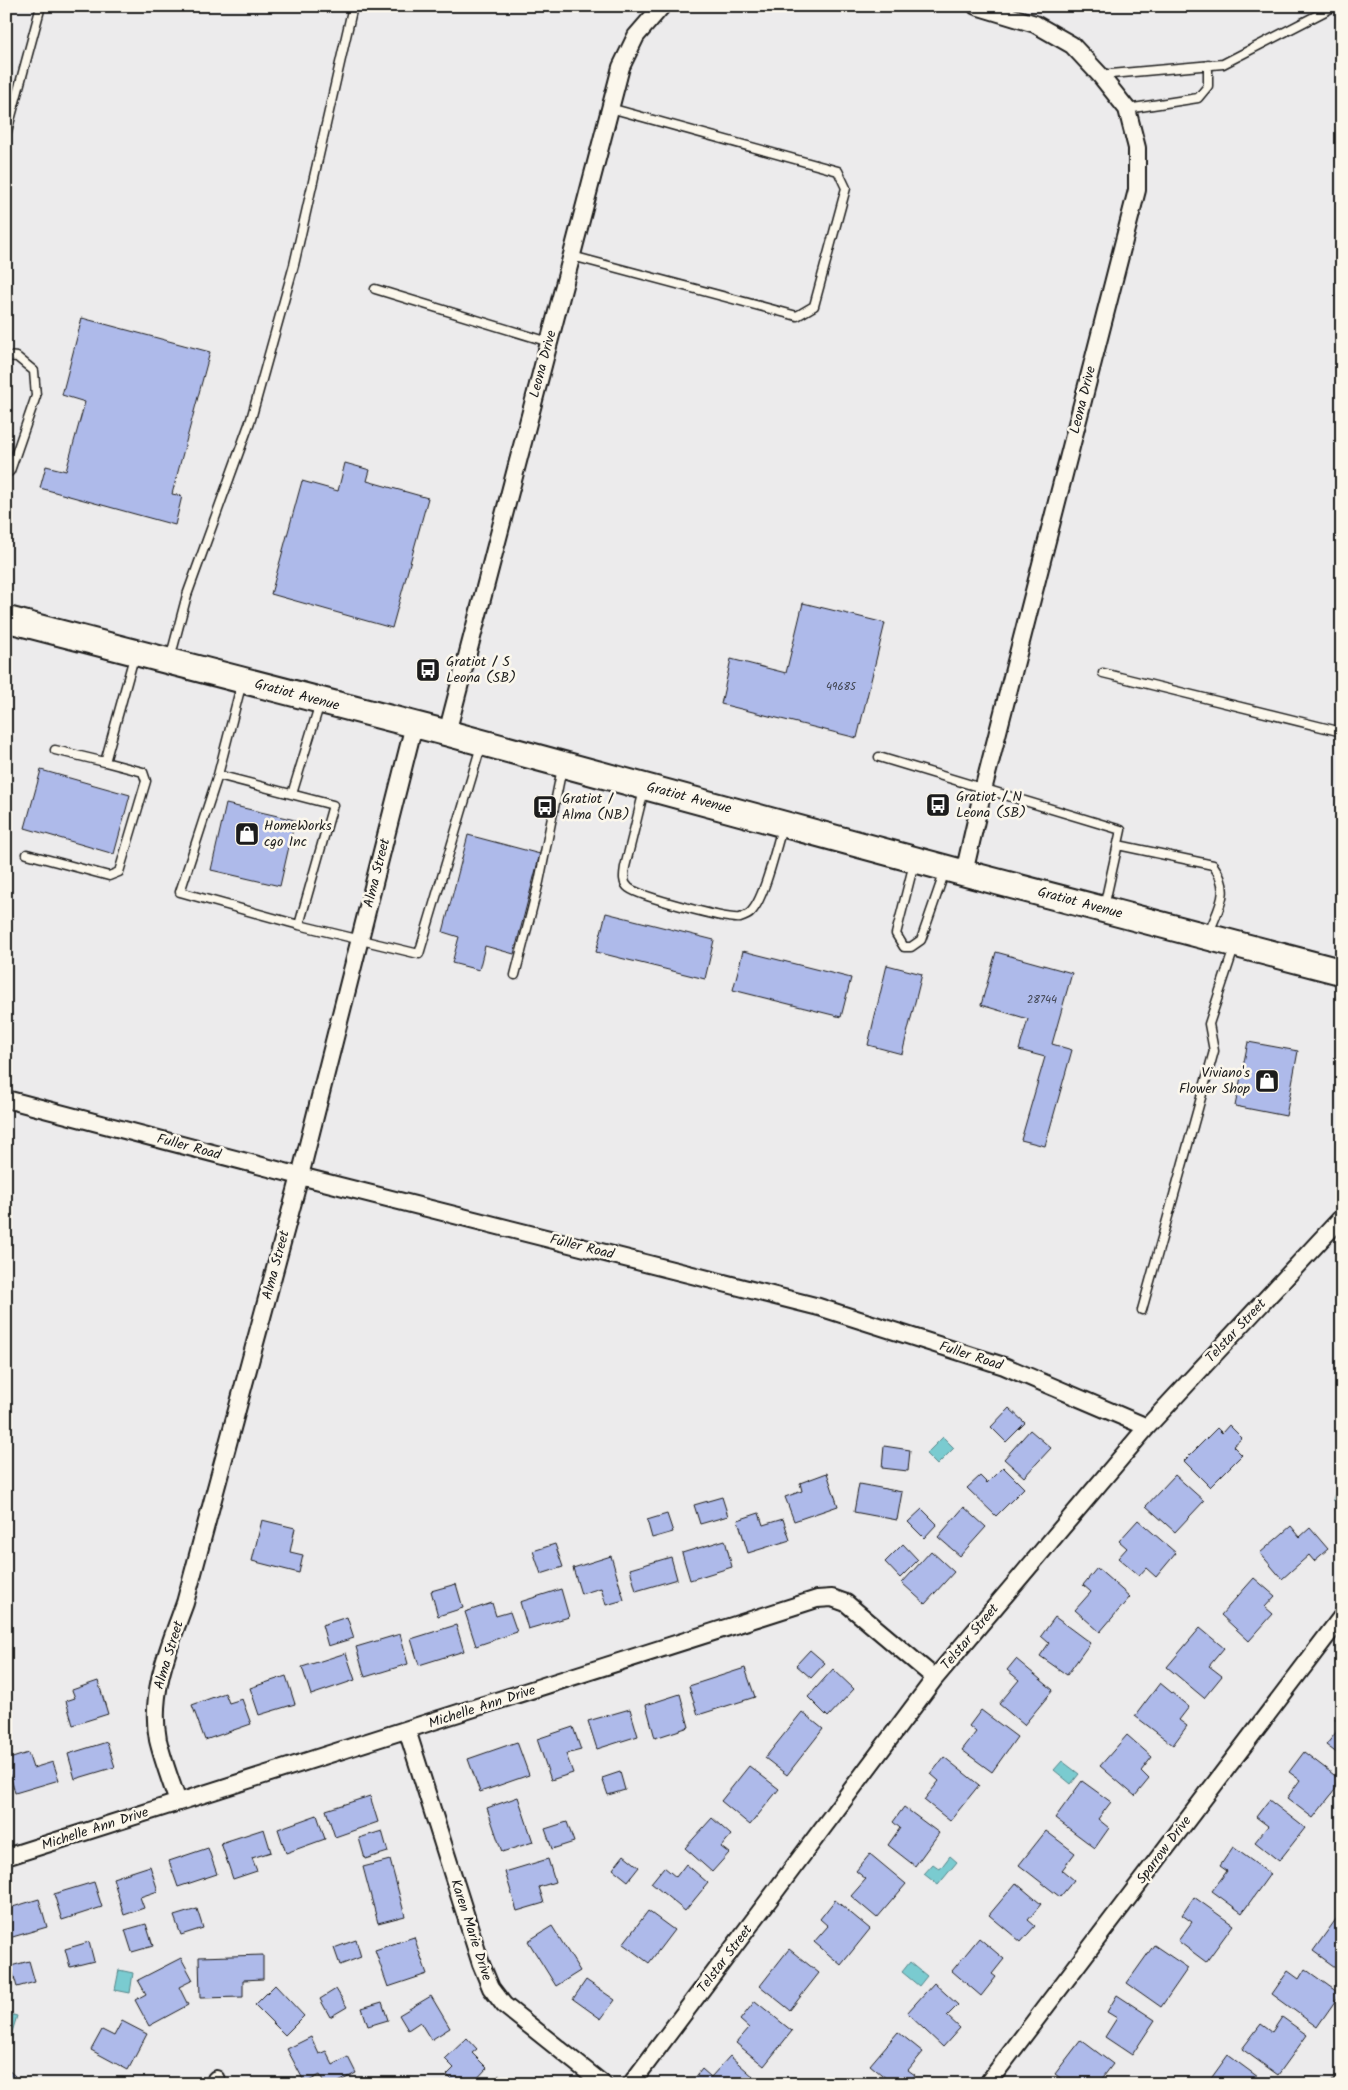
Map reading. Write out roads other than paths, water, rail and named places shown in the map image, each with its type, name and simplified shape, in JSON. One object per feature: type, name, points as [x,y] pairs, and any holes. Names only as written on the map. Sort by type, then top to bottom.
[{"type":"main road","name":"Gratiot Avenue","points":[[6,619],[447,732],[955,870],[1342,972]]},
{"type":"street","name":"Leona Drive","points":[[955,870],[983,790],[1137,190],[1137,148],[1127,109],[1100,75],[1072,45],[1035,24],[976,6]]},
{"type":"street","name":"Leona Drive","points":[[447,732],[621,67],[636,36],[655,9]]},
{"type":"street","name":"Alma Street","points":[[178,1802],[158,1741],[155,1718],[157,1688],[166,1654],[185,1603],[300,1176],[414,725]]},
{"type":"street","name":"Fuller Road","points":[[6,1099],[300,1176],[819,1307],[1004,1366],[1147,1427]]},
{"type":"street","name":"Telstar Street","points":[[631,2084],[935,1678],[1147,1427],[1342,1217]]},
{"type":"street","name":"Michelle Ann Drive","points":[[6,1857],[817,1599],[832,1598],[846,1603],[935,1678]]},
{"type":"street","name":"Sparrow Drive","points":[[987,2084],[1342,1616]]},
{"type":"street","name":"Karen Marie Drive","points":[[407,1730],[481,1964],[491,1988],[504,2005],[603,2084]]},
{"type":"lane","points":[[6,135],[41,6]]},
{"type":"lane","points":[[169,661],[187,595],[256,401],[294,265],[353,6]]},
{"type":"lane","points":[[1100,75],[1224,64],[1335,6]]},
{"type":"lane","points":[[1127,109],[1198,98],[1208,86],[1208,65]]},
{"type":"lane","points":[[572,256],[797,316],[814,306],[846,188],[838,171],[610,108]]},
{"type":"lane","points":[[375,289],[549,342]]},
{"type":"lane","points":[[6,356],[17,356],[34,371],[36,396],[10,471],[6,474]]},
{"type":"lane","points":[[105,762],[135,652]]},
{"type":"lane","points":[[1103,673],[1342,732]]},
{"type":"lane","points":[[242,680],[218,775],[180,892],[299,924],[419,954],[482,742]]},
{"type":"lane","points":[[292,794],[321,701]]},
{"type":"lane","points":[[26,854],[109,876],[119,872],[146,781],[143,772],[55,750]]},
{"type":"lane","points":[[879,757],[983,790],[1121,830],[1104,909]]},
{"type":"lane","points":[[515,975],[539,882],[563,764]]},
{"type":"lane","points":[[218,775],[333,805],[299,924]]},
{"type":"lane","points":[[646,786],[625,866],[624,879],[628,888],[700,911],[739,918],[750,914],[759,903],[784,823]]},
{"type":"lane","points":[[1118,845],[1213,865],[1222,881],[1224,890],[1208,937]]},
{"type":"lane","points":[[915,859],[896,934],[904,947],[910,948],[921,940],[955,870]]},
{"type":"lane","points":[[1142,1310],[1214,1052],[1209,1024],[1236,944]]},
{"type":"water","points":[[943,1437],[954,1448],[937,1465],[926,1454]]},
{"type":"water","points":[[1339,1480],[1342,1480],[1342,1503],[1333,1500]]},
{"type":"water","points":[[1062,1761],[1079,1774],[1071,1784],[1054,1770]]},
{"type":"water","points":[[950,1856],[957,1862],[938,1885],[924,1874],[933,1864],[940,1869]]},
{"type":"water","points":[[910,1962],[927,1976],[919,1986],[902,1972]]},
{"type":"water","points":[[119,1970],[133,1973],[130,1993],[115,1990]]},
{"type":"water","points":[[6,2013],[17,2016],[8,2045],[6,2044]]},
{"type":"place","name":"Gratiot / S Leona (SB)","points":[[428,670]]},
{"type":"place","name":"Gratiot / N Leona (SB)","points":[[938,805]]},
{"type":"place","name":"Gratiot / Alma (NB)","points":[[545,807]]},
{"type":"place","name":"HomeWorks cgo Inc","points":[[247,834]]},
{"type":"place","name":"Viviano's Flower Shop","points":[[1267,1081]]}]
